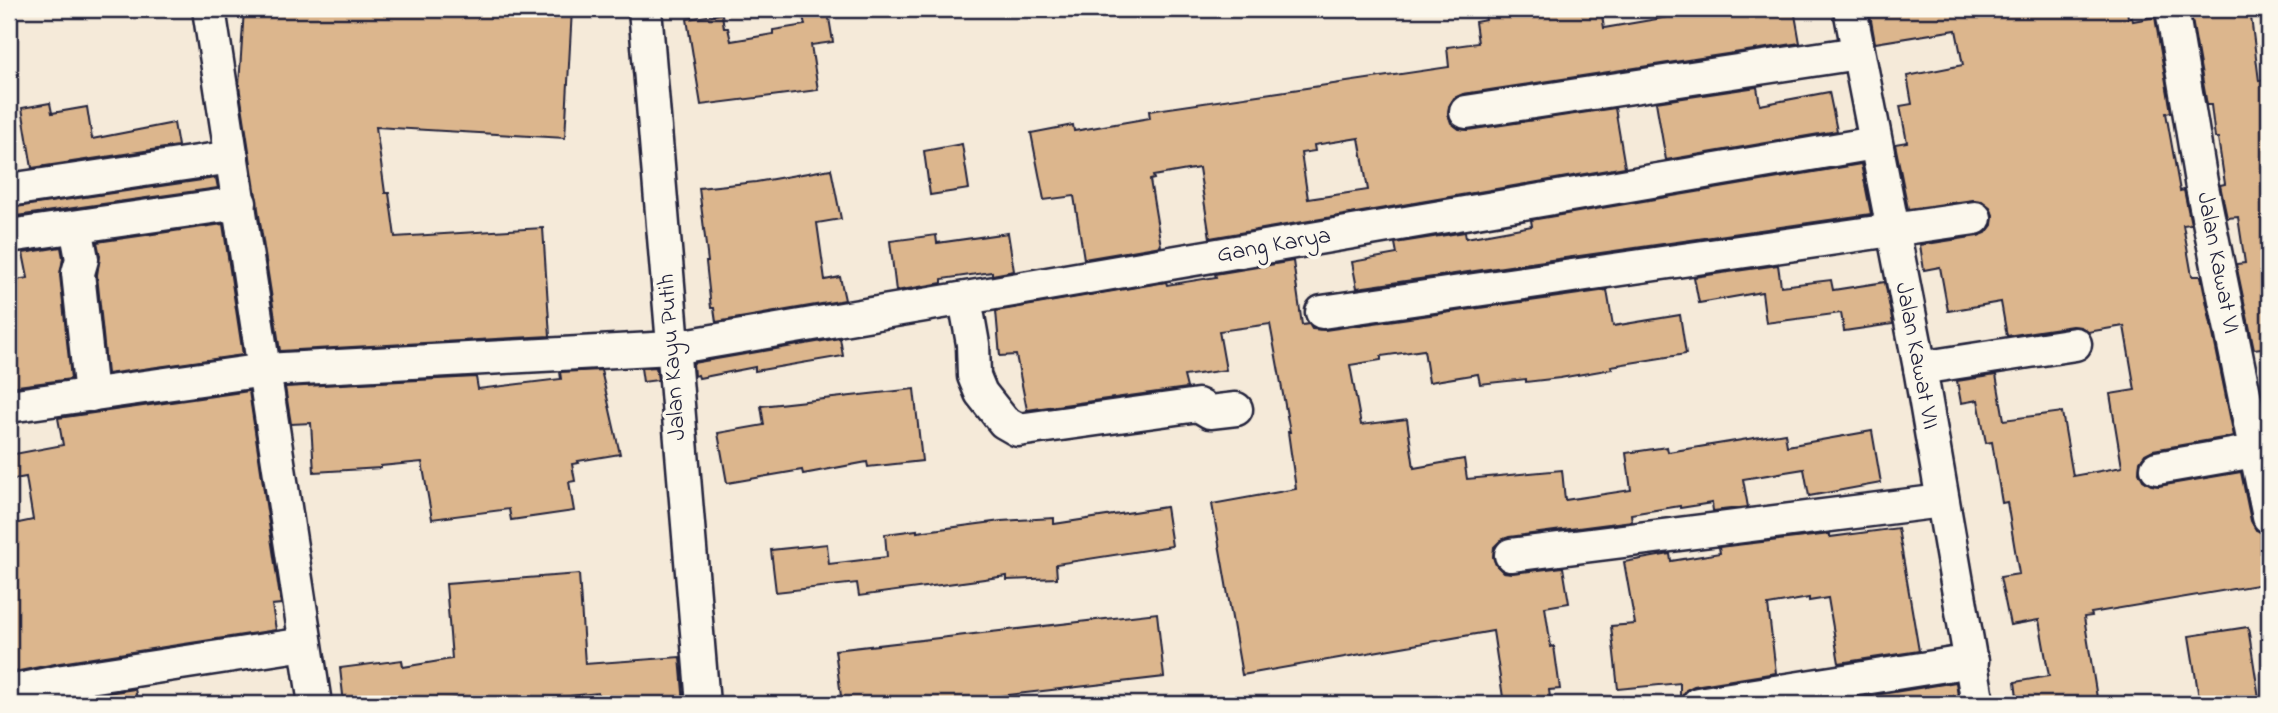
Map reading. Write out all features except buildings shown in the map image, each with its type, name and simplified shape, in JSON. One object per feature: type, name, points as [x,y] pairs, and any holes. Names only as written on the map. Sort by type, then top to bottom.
[{"type":"street","points":[[209,9],[315,704]]},
{"type":"street","name":"Jalan Kayu Putih","points":[[645,9],[704,704]]},
{"type":"street","name":"Jalan Kawat VII","points":[[1850,9],[1920,368],[1978,704]]},
{"type":"street","name":"Jalan Kawat VI","points":[[2172,9],[2201,182],[2255,384],[2269,517]]},
{"type":"street","points":[[1466,112],[1858,53]]},
{"type":"street","name":"Gang Karya","points":[[9,406],[265,370],[672,348],[1875,143]]},
{"type":"street","points":[[9,190],[232,156]]},
{"type":"street","points":[[50,184],[66,229],[82,259],[78,272],[91,395]]},
{"type":"street","points":[[9,236],[240,203]]},
{"type":"street","points":[[1322,312],[1975,218]]},
{"type":"street","points":[[965,299],[972,337],[974,376],[981,393],[1003,422],[1018,430],[1198,405],[1210,412],[1236,408]]},
{"type":"street","points":[[1920,368],[2075,344]]},
{"type":"street","points":[[2157,468],[2261,461]]},
{"type":"street","points":[[1511,555],[1942,502]]},
{"type":"street","points":[[9,692],[63,681],[305,644]]},
{"type":"street","points":[[1698,704],[1972,661]]}]
